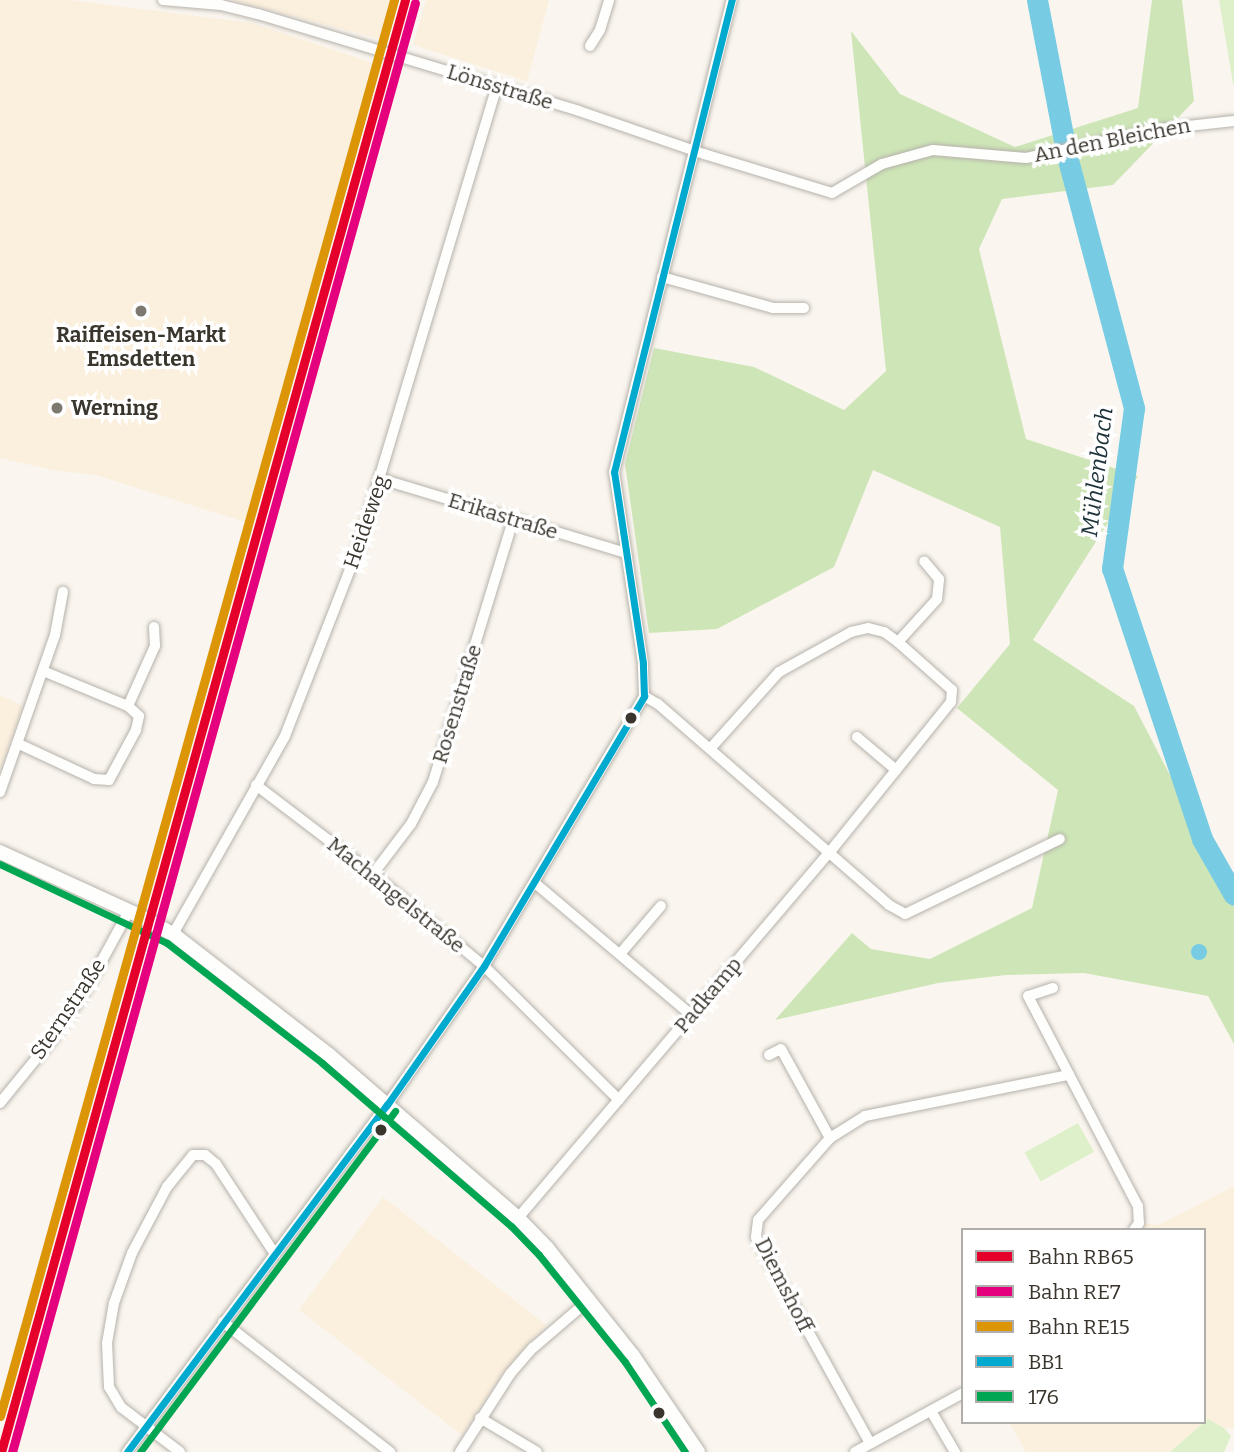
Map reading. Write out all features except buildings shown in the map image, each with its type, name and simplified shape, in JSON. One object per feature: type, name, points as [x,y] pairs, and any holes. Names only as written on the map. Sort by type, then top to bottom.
[{"type":"street","name":"Lönsstraße","points":[[163,0],[221,5],[258,14],[497,86],[832,193]]},
{"type":"street","points":[[590,46],[600,30],[609,0]]},
{"type":"street","points":[[127,1452],[387,1105],[485,966],[644,696],[643,663],[614,472],[732,0]]},
{"type":"street","name":"Heideweg","points":[[173,934],[285,736],[358,549],[497,86]]},
{"type":"street","name":"An den Bleichen","points":[[832,193],[882,164],[933,150],[1026,158],[1192,124],[1234,121]]},
{"type":"street","points":[[662,277],[773,308],[804,309]]},
{"type":"street","name":"Erikastraße","points":[[381,479],[626,553]]},
{"type":"street","name":"Rosenstraße","points":[[373,874],[411,824],[433,782],[513,520]]},
{"type":"street","points":[[710,749],[779,672],[851,632],[868,628],[884,632],[898,642],[937,599],[939,579],[923,561]]},
{"type":"street","points":[[0,792],[43,671],[61,612],[63,592]]},
{"type":"street","points":[[128,706],[155,646],[154,627]]},
{"type":"street","name":"Padkamp","points":[[517,1218],[829,853],[951,702],[951,690],[946,682],[898,642]]},
{"type":"street","points":[[19,744],[94,779],[109,780],[136,730],[139,716],[128,706],[43,671]]},
{"type":"street","points":[[644,696],[658,704],[890,905],[905,914],[1060,839]]},
{"type":"street","points":[[857,737],[896,770]]},
{"type":"street","name":"Machangelstraße","points":[[256,786],[373,874],[485,966],[619,1100]]},
{"type":"street","points":[[0,852],[173,934],[284,1018],[387,1105],[517,1218],[590,1298],[658,1391],[698,1452]]},
{"type":"street","points":[[535,883],[691,1015]]},
{"type":"street","points":[[620,954],[661,906]]},
{"type":"street","name":"Sternstraße","points":[[0,1103],[53,1038],[87,988],[129,911]]},
{"type":"street","points":[[1052,988],[1028,996],[1138,1206],[1139,1223],[1135,1228]]},
{"type":"street","points":[[769,1055],[781,1049],[830,1138]]},
{"type":"street","name":"Diemshoff","points":[[870,1443],[756,1237],[758,1220],[830,1138],[865,1116],[1069,1075]]},
{"type":"street","points":[[180,1452],[121,1407],[109,1387],[107,1343],[114,1303],[132,1253],[158,1201],[193,1155],[205,1155],[216,1164],[275,1254]]},
{"type":"street","points":[[460,1452],[510,1374],[533,1348],[590,1298]]},
{"type":"street","points":[[223,1322],[390,1452]]},
{"type":"street","points":[[855,1452],[961,1394]]},
{"type":"street","points":[[931,1411],[955,1452]]},
{"type":"street","points":[[480,1418],[537,1452]]},
{"type":"shaded area","points":[[0,0],[70,0],[252,23],[376,64],[248,523],[96,475],[53,470],[0,458]]},
{"type":"shaded area","points":[[232,0],[395,0],[384,40]]},
{"type":"shaded area","points":[[426,0],[549,0],[527,81],[413,45]]},
{"type":"shaded area","points":[[0,695],[23,706],[0,770]]},
{"type":"shaded area","points":[[1234,1186],[1234,1428],[1224,1428],[1208,1419],[1206,1421],[1206,1228],[1135,1228],[1139,1223],[1159,1225]]},
{"type":"shaded area","points":[[383,1197],[546,1325],[504,1371],[462,1435],[299,1310]]},
{"type":"shaded area","points":[[1010,1424],[1202,1424],[1170,1452],[1026,1452]]},
{"type":"green space","points":[[1152,0],[1182,0],[1194,101],[1113,185],[1002,199],[979,249],[1026,439],[1138,476],[1033,640],[1134,706],[1234,898],[1234,1044],[1208,996],[1084,973],[1006,975],[938,983],[775,1020],[852,933],[871,949],[930,959],[1032,908],[1058,790],[957,708],[1010,644],[1000,527],[873,470],[834,567],[717,629],[649,633],[625,464],[654,348],[754,367],[844,410],[886,371],[851,31],[900,94],[1015,147],[1138,108]]},
{"type":"green space","points":[[1219,0],[1234,0],[1234,84],[1233,83]]},
{"type":"green space","points":[[1078,1123],[1094,1152],[1041,1181],[1025,1153]]},
{"type":"green space","points":[[1208,1419],[1224,1428],[1231,1436],[1224,1452],[1170,1452],[1202,1424],[1206,1424]]},
{"type":"water","points":[[1199,944],[1205,946],[1205,958],[1199,960],[1193,958],[1191,952],[1193,946]]},
{"type":"waterway","name":"Mühlenbach","points":[[1037,0],[1067,156],[1134,408],[1112,568],[1202,839],[1234,895]]},
{"type":"rail line","name":"RE15","points":[[0,1416],[394,0]]},
{"type":"rail line","name":"RB65","points":[[1,1452],[405,0]]},
{"type":"rail line","name":"RE7","points":[[12,1452],[415,3]]},
{"type":"transit line","name":"BB1","points":[[127,1452],[387,1105],[484,966],[644,696],[643,663],[614,472],[732,0]]},
{"type":"transit line","name":"176","points":[[0,864],[167,943],[322,1063],[511,1226],[539,1255],[625,1362],[685,1452]]},
{"type":"transit line","name":"176","points":[[140,1452],[395,1111]]},
{"type":"place","name":"Raiffeisen-Markt Emsdetten","points":[[141,311]]},
{"type":"place","name":"Werning","points":[[57,408]]}]
